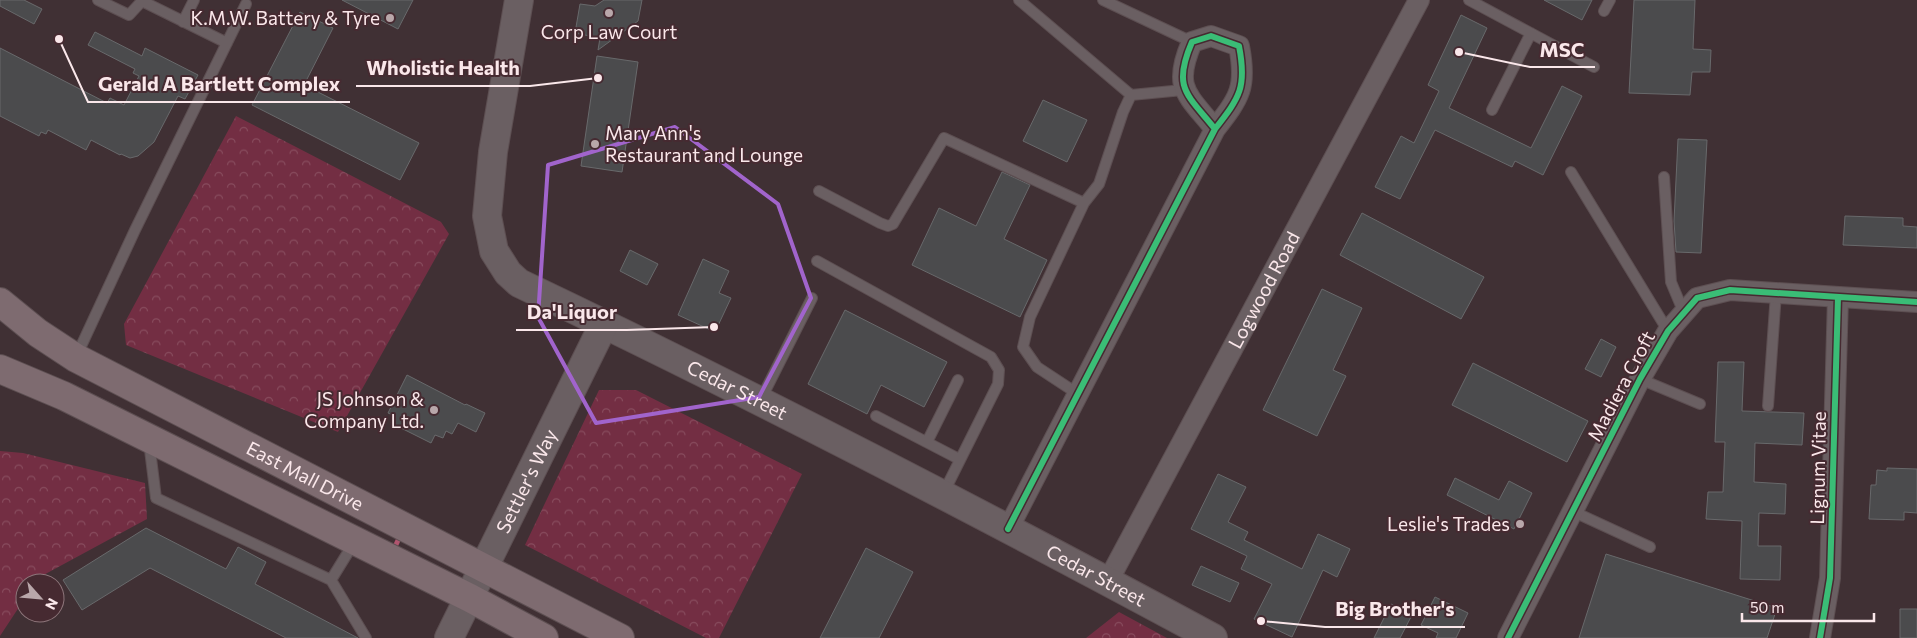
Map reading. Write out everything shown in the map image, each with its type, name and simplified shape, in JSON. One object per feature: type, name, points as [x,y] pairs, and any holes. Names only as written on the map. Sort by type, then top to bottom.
[{"type":"main road","name":"Cedar Street","points":[[519,0],[493,152],[487,216],[490,240],[500,262],[519,283],[760,402],[1008,529],[1214,638]]},
{"type":"main road","name":"East Mall Drive","points":[[0,302],[38,333],[76,358],[620,638]]},
{"type":"main road","name":"Settler's Way","points":[[450,638],[604,324]]},
{"type":"main road","name":"East Mall Drive","points":[[0,369],[64,396],[356,540],[544,638]]},
{"type":"street","name":"Logwood Road","points":[[1108,581],[1419,0]]},
{"type":"street","points":[[1008,529],[1215,129],[1237,101],[1244,71],[1239,46],[1211,36],[1192,42],[1183,62],[1183,90],[1215,129]]},
{"type":"street","name":"Madiera Croft","points":[[1508,638],[1640,379],[1668,331],[1697,298],[1730,290],[1917,302]]},
{"type":"street","name":"Lignum Vitae","points":[[1820,638],[1830,578],[1838,297]]},
{"type":"lane","points":[[98,0],[129,15],[142,1],[227,43]]},
{"type":"lane","points":[[183,22],[194,0]]},
{"type":"lane","points":[[1019,0],[1131,96],[1183,90]]},
{"type":"lane","points":[[1104,0],[1192,42]]},
{"type":"lane","points":[[1468,0],[1594,66]]},
{"type":"lane","points":[[1604,12],[1610,0]]},
{"type":"lane","points":[[76,358],[135,230],[246,4]]},
{"type":"lane","points":[[1492,110],[1532,33]]},
{"type":"lane","points":[[1078,394],[1037,367],[1023,347],[1030,317],[1084,203],[1099,184],[1123,112],[1131,96]]},
{"type":"lane","points":[[819,191],[880,223],[888,226],[893,224],[944,138],[1084,203]]},
{"type":"lane","points":[[1571,172],[1668,331]]},
{"type":"lane","points":[[1664,177],[1671,282],[1684,313]]},
{"type":"lane","points":[[817,261],[991,357],[999,370],[998,384],[942,495]]},
{"type":"lane","points":[[1768,406],[1776,293]]},
{"type":"lane","points":[[760,402],[812,298]]},
{"type":"lane","points":[[1640,379],[1700,404]]},
{"type":"lane","points":[[927,442],[958,380]]},
{"type":"lane","points":[[876,416],[960,460]]},
{"type":"lane","points":[[149,438],[156,498],[331,580],[366,638]]},
{"type":"lane","points":[[1572,511],[1650,547]]},
{"type":"lane","points":[[331,580],[356,540]]},
{"type":"highlighted area","points":[[675,127],[778,204],[811,298],[759,397],[596,423],[538,317],[548,165]]},
{"type":"green space","points":[[236,116],[441,222],[449,234],[338,432],[126,345],[124,324]]},
{"type":"green space","points":[[599,390],[636,390],[802,474],[719,638],[706,638],[525,545]]},
{"type":"green space","points":[[0,451],[23,453],[145,483],[147,519],[47,573],[15,573],[15,613],[0,636]]},
{"type":"green space","points":[[1119,612],[1167,638],[1086,638]]},
{"type":"building","points":[[0,0],[24,0],[42,9],[34,24],[0,6]]},
{"type":"building","name":"K.M.W. Battery & Tyre","points":[[342,0],[413,0],[398,29]]},
{"type":"building","name":"Corp Law Court","points":[[604,0],[642,0],[638,21],[598,50],[600,38],[575,33],[580,4],[595,6]]},
{"type":"building","points":[[1544,0],[1592,0],[1582,20]]},
{"type":"building","points":[[1634,0],[1695,0],[1693,49],[1711,50],[1710,72],[1692,72],[1690,95],[1629,93]]},
{"type":"building","points":[[300,12],[333,28],[304,85],[419,143],[400,180],[252,105]]},
{"type":"building","points":[[1461,15],[1487,28],[1449,108],[1531,148],[1562,86],[1582,96],[1543,175],[1515,161],[1512,167],[1435,130],[1400,199],[1375,187],[1401,136],[1414,143],[1439,91],[1428,85]]},
{"type":"building","points":[[95,32],[142,56],[145,48],[198,75],[185,99],[178,96],[154,142],[138,156],[130,158],[120,155],[91,140],[86,150],[48,130],[46,134],[41,132],[39,136],[0,116],[0,48],[107,103],[110,98],[124,105],[139,76],[133,73],[135,69],[88,45]]},
{"type":"building","points":[[597,56],[638,62],[622,172],[581,166]]},
{"type":"building","points":[[1043,100],[1087,120],[1067,162],[1023,141]]},
{"type":"building","points":[[1678,139],[1707,140],[1701,253],[1676,252],[1674,221]]},
{"type":"building","points":[[1002,172],[1030,185],[1004,239],[1047,260],[1020,317],[912,265],[939,208],[976,226]]},
{"type":"building","points":[[1362,213],[1484,277],[1461,319],[1340,255]]},
{"type":"building","points":[[1845,216],[1903,218],[1903,226],[1917,227],[1917,248],[1843,245]]},
{"type":"building","points":[[630,250],[658,264],[647,285],[620,271]]},
{"type":"building","points":[[703,259],[729,271],[719,293],[731,298],[715,332],[678,315]]},
{"type":"building","points":[[1322,289],[1362,308],[1333,370],[1346,376],[1317,436],[1263,410]]},
{"type":"building","points":[[845,310],[947,362],[924,407],[881,385],[867,414],[808,384]]},
{"type":"building","points":[[1601,339],[1616,347],[1601,377],[1585,369]]},
{"type":"building","points":[[1718,362],[1744,362],[1742,411],[1804,413],[1802,445],[1755,443],[1754,482],[1786,484],[1785,514],[1759,513],[1758,546],[1781,546],[1780,580],[1740,579],[1742,521],[1706,519],[1708,492],[1723,492],[1725,442],[1715,442]]},
{"type":"building","points":[[1473,363],[1588,421],[1567,462],[1452,405]]},
{"type":"building","name":"JS Johnson & Company Ltd.","points":[[407,375],[465,405],[485,413],[476,432],[458,423],[452,434],[446,431],[443,438],[435,435],[431,443],[391,423],[395,416],[388,413]]},
{"type":"building","points":[[1887,468],[1917,469],[1917,513],[1904,512],[1904,520],[1869,519],[1871,485],[1876,485],[1877,470],[1887,471]]},
{"type":"building","points":[[1218,474],[1246,487],[1228,522],[1248,532],[1244,540],[1302,569],[1318,534],[1350,549],[1337,577],[1323,570],[1292,637],[1254,619],[1272,584],[1241,569],[1247,556],[1191,529]]},
{"type":"building","points":[[1455,478],[1499,500],[1509,481],[1532,493],[1514,529],[1447,495]]},
{"type":"building","points":[[146,528],[226,569],[238,547],[266,562],[255,584],[358,638],[286,638],[150,568],[82,610],[65,583],[65,579]]},
{"type":"building","points":[[866,548],[913,572],[879,638],[820,638]]},
{"type":"building","points":[[1606,554],[1777,608],[1767,638],[1579,638]]},
{"type":"building","points":[[1201,566],[1239,583],[1230,602],[1192,585]]},
{"type":"building","points":[[1435,597],[1468,613],[1456,638],[1436,638],[1438,633],[1421,625]]},
{"type":"building","points":[[1391,604],[1412,615],[1400,638],[1374,638]]},
{"type":"building","points":[[1900,609],[1917,609],[1917,638],[1900,638]]},
{"type":"waterway","points":[[393,551],[401,534]]},
{"type":"cycle path","points":[[1008,529],[1215,129],[1236,99],[1242,82],[1239,46],[1211,36],[1192,42],[1183,70],[1183,81],[1190,98],[1215,129]]},
{"type":"cycle path","points":[[1508,638],[1640,379],[1668,331],[1697,298],[1730,290],[1917,302]]},
{"type":"cycle path","points":[[1820,638],[1830,578],[1838,297]]},
{"type":"place","name":"Corp Law Court","points":[[609,13]]},
{"type":"place","name":"K.M.W. Battery & Tyre","points":[[390,18]]},
{"type":"place","name":"Gerald A Bartlett Complex","points":[[59,39]]},
{"type":"place","name":"MSC","points":[[1459,52]]},
{"type":"place","name":"Wholistic Health","points":[[598,78]]},
{"type":"place","name":"Mary Ann's Restaurant and Lounge","points":[[595,144]]},
{"type":"place","name":"Da'Liquor","points":[[714,327]]},
{"type":"place","name":"JS Johnson & Company Ltd.","points":[[434,410]]},
{"type":"place","name":"Leslie's Trades","points":[[1520,524]]},
{"type":"place","name":"Big Brother's","points":[[1261,621]]}]
